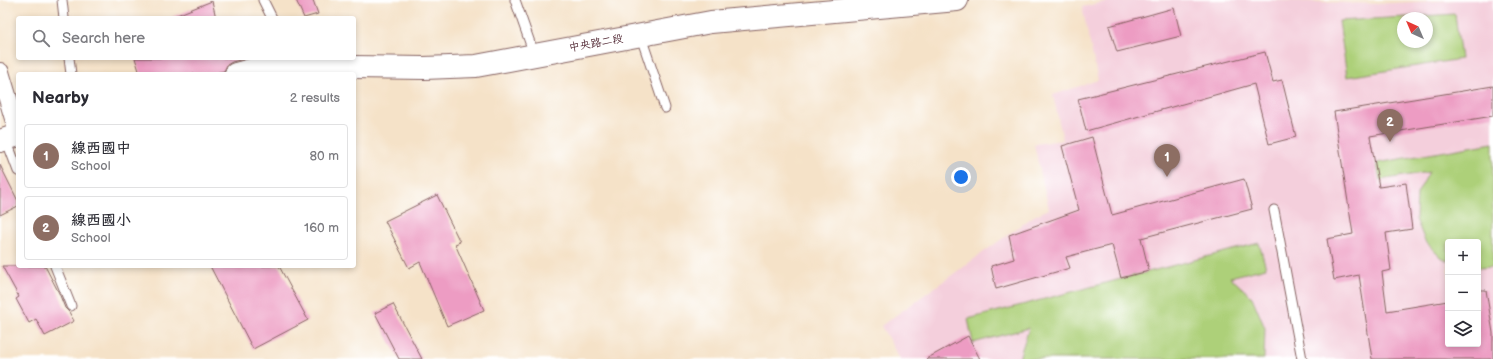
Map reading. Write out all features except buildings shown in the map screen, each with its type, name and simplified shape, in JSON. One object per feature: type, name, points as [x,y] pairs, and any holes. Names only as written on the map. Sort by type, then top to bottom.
[{"type":"street","name":"中央路二段","points":[[249,72],[282,62],[424,68],[476,66],[710,22],[957,0]]},
{"type":"street","points":[[0,72],[10,137]]},
{"type":"lane","points":[[62,0],[64,16]]},
{"type":"lane","points":[[263,0],[271,16]]},
{"type":"lane","points":[[515,0],[534,54]]},
{"type":"lane","points":[[640,34],[665,108]]},
{"type":"lane","points":[[69,60],[71,72]]},
{"type":"lane","points":[[10,137],[16,162]]},
{"type":"lane","points":[[1274,210],[1302,359]]},
{"type":"lane","points":[[56,268],[71,306]]},
{"type":"shaded area","points":[[1112,0],[1271,0],[1373,4],[1493,0],[1493,359],[900,359],[881,326],[1034,216],[1049,209],[1034,144],[1063,140],[1053,95],[1098,80],[1082,7]]},
{"type":"green space","points":[[1455,14],[1461,59],[1347,77],[1339,21],[1397,18],[1397,48],[1433,48],[1433,15]]},
{"type":"green space","points":[[1493,143],[1493,267],[1481,268],[1481,239],[1445,239],[1445,260],[1440,257],[1425,241],[1416,219],[1417,194],[1429,172],[1380,180],[1377,163]]},
{"type":"green space","points":[[1259,243],[1266,268],[1230,277],[1252,297],[1265,328],[1264,359],[1020,359],[1029,328],[973,343],[968,319]]},
{"type":"place","name":"線西國小","points":[[1390,142]]},
{"type":"place","name":"線西國中","points":[[1167,177]]}]
